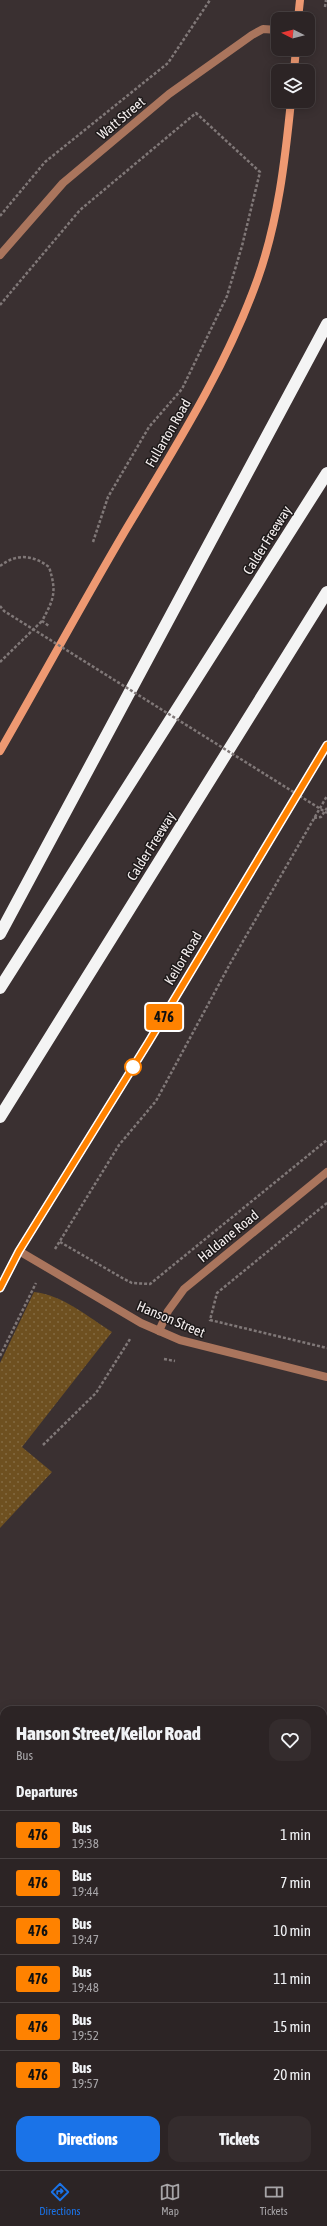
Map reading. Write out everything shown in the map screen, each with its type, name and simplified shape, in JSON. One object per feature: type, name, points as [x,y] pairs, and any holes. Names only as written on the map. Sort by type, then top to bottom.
[{"type":"highway","points":[[0,934],[327,324]]},
{"type":"highway","name":"Calder Freeway","points":[[0,988],[327,473]]},
{"type":"highway","name":"Calder Freeway","points":[[0,1117],[327,592]]},
{"type":"main road","points":[[299,12],[300,0]]},
{"type":"main road","name":"Fullarton Road","points":[[0,751],[124,532],[182,437],[217,371],[245,309],[266,251],[279,199],[290,108]]},
{"type":"main road","name":"Keilor Road","points":[[0,1288],[19,1251],[148,1043],[327,745]]},
{"type":"street","name":"Watt Street","points":[[0,255],[63,183],[169,94],[252,34],[263,29],[271,30]]},
{"type":"street","name":"Haldane Road","points":[[159,1331],[168,1311],[184,1290],[327,1172]]},
{"type":"street","name":"Hanson Street","points":[[19,1251],[141,1323],[159,1331],[202,1347],[327,1377]]},
{"type":"path","points":[[0,216],[45,162],[168,63],[210,0]]},
{"type":"path","points":[[326,0],[326,7]]},
{"type":"path","points":[[0,305],[80,210],[196,113],[260,172],[242,246],[227,296],[182,388],[149,427],[108,497],[91,548]]},
{"type":"path","points":[[0,566],[14,558],[31,557],[49,568],[55,588],[54,596],[42,621],[0,662]]},
{"type":"path","points":[[0,606],[4,611],[327,813]]},
{"type":"path","points":[[42,639],[53,619]]},
{"type":"path","points":[[42,621],[50,626]]},
{"type":"path","points":[[0,1356],[44,1266],[120,1145],[156,1101],[231,962],[327,796]]},
{"type":"path","points":[[314,818],[321,817],[327,808]]},
{"type":"path","points":[[60,1242],[132,1283],[150,1284],[327,1140]]},
{"type":"path","points":[[327,1203],[217,1293],[210,1320],[327,1348]]},
{"type":"path","points":[[43,1445],[96,1393],[141,1323]]},
{"type":"shaded area","points":[[34,1292],[55,1297],[65,1302],[112,1332],[22,1447],[52,1472],[0,1528],[0,1363]]},
{"type":"bus line","name":"476","points":[[0,1288],[19,1251],[148,1043],[327,745]]}]
